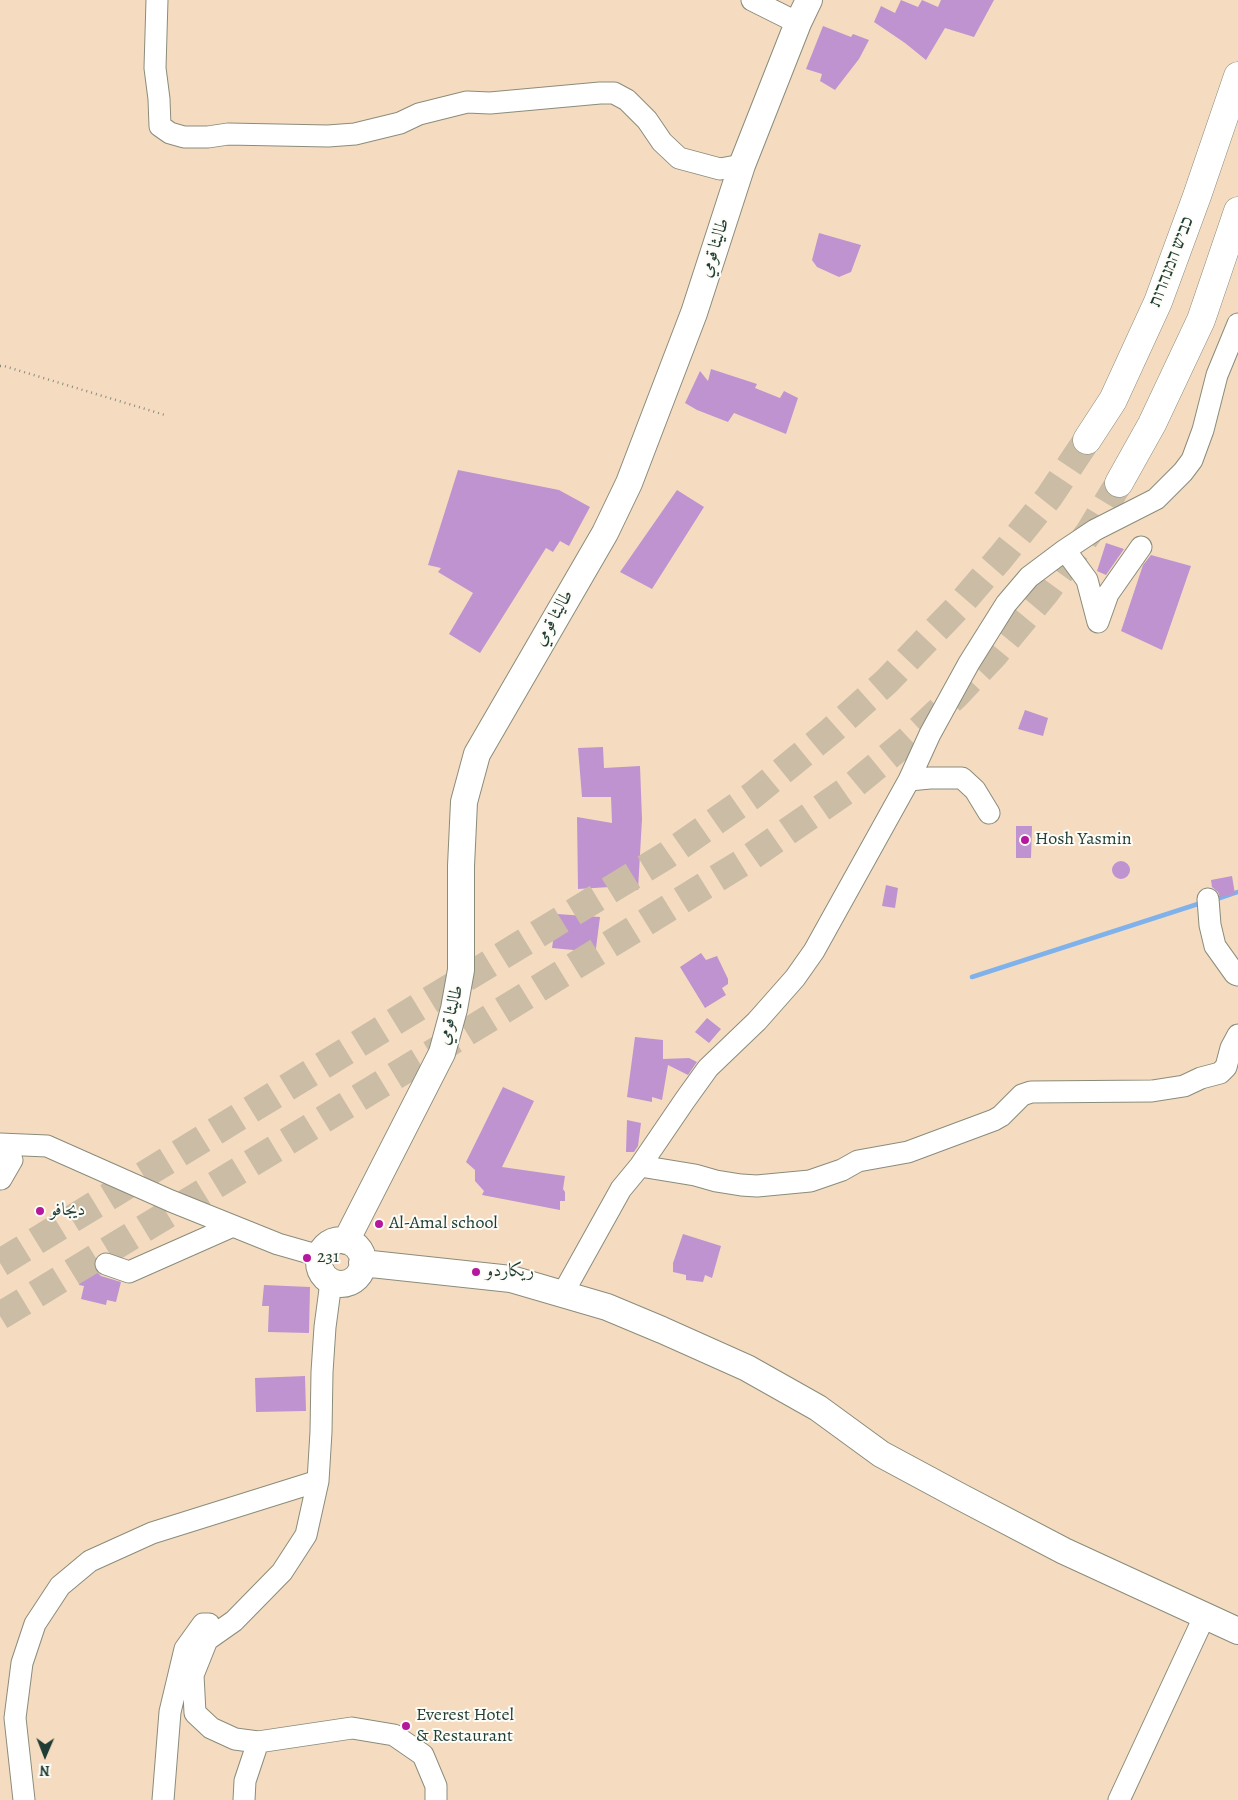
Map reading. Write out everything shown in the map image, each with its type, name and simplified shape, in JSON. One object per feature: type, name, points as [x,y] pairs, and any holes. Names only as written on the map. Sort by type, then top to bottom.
[{"type":"highway","name":"כביש המנהרות","points":[[1087,440],[1113,400],[1158,302],[1238,76]]},
{"type":"highway","points":[[1119,483],[1152,424],[1201,320],[1238,211]]},
{"type":"main road","name":"طاليثا قومي","points":[[346,1241],[442,1052],[454,1009],[462,970],[461,866],[464,802],[477,754],[605,533],[628,483],[694,314],[742,164],[808,0]]},
{"type":"main road","points":[[339,1240],[346,1241],[357,1248],[361,1254],[362,1263],[360,1273],[350,1282],[338,1284],[326,1279],[320,1268],[320,1256],[327,1245],[339,1240]]},
{"type":"main road","points":[[362,1263],[511,1279],[606,1307],[747,1368],[818,1408],[881,1454],[959,1496],[1064,1551],[1238,1631]]},
{"type":"street","points":[[157,0],[155,68],[160,126],[170,133],[184,137],[208,137],[228,134],[328,136],[355,134],[400,123],[419,114],[446,106],[467,102],[614,93],[627,100],[647,120],[662,142],[679,158],[720,169],[742,164]]},
{"type":"street","points":[[752,0],[798,23]]},
{"type":"street","points":[[562,1295],[621,1189],[640,1166],[708,1068],[757,1021],[795,978],[814,951],[909,780],[930,734],[969,663],[1006,604],[1030,577],[1065,550],[1095,530],[1156,499],[1183,472],[1192,460],[1217,375],[1238,324]]},
{"type":"street","points":[[1065,550],[1088,580],[1098,622],[1108,594],[1141,546]]},
{"type":"street","points":[[909,780],[962,778],[975,790],[988,813]]},
{"type":"street","points":[[1208,899],[1214,946],[1234,974],[1238,975]]},
{"type":"street","points":[[640,1166],[741,1185],[757,1186],[810,1181],[842,1170],[858,1161],[908,1152],[994,1120],[1001,1116],[1022,1095],[1031,1092],[1152,1091],[1184,1086],[1201,1078],[1220,1073],[1226,1067],[1231,1048],[1238,1035]]},
{"type":"street","points":[[0,1144],[47,1146],[113,1176],[278,1244],[320,1256]]},
{"type":"street","points":[[106,1264],[129,1272],[234,1226]]},
{"type":"street","points":[[331,1282],[322,1372],[322,1432],[318,1481],[306,1535],[282,1572],[234,1621],[207,1640],[193,1675],[195,1712],[210,1728],[235,1739],[258,1742],[352,1728],[394,1735],[422,1754],[436,1786],[436,1800]]},
{"type":"street","points":[[24,1800],[15,1718],[22,1663],[36,1624],[60,1586],[90,1562],[152,1533],[318,1481]]},
{"type":"street","points":[[1119,1800],[1205,1615]]},
{"type":"street","points":[[163,1800],[170,1712],[185,1649],[203,1624],[234,1621]]},
{"type":"street","points":[[244,1800],[245,1781],[258,1742]]},
{"type":"path","points":[[0,366],[165,415]]},
{"type":"building","points":[[901,0],[918,7],[922,0],[938,7],[941,0],[994,0],[974,37],[945,28],[926,60],[874,22],[881,6],[895,13]]},
{"type":"building","points":[[823,26],[851,37],[853,34],[869,40],[859,59],[835,90],[820,81],[822,74],[806,69]]},
{"type":"building","points":[[819,233],[861,245],[851,272],[839,277],[817,267],[812,260]]},
{"type":"building","points":[[711,369],[757,384],[755,388],[780,398],[784,391],[798,398],[786,434],[734,413],[728,422],[697,410],[685,403],[700,371],[708,381]]},
{"type":"building","points":[[458,470],[559,490],[590,507],[569,546],[560,541],[553,552],[546,548],[480,653],[449,634],[473,593],[438,572],[441,568],[428,565]]},
{"type":"building","points":[[677,490],[704,507],[652,589],[620,572]]},
{"type":"building","points":[[1106,543],[1124,549],[1106,575],[1097,571]]},
{"type":"building","points":[[1151,555],[1191,566],[1162,650],[1121,631],[1143,565]]},
{"type":"building","points":[[1025,710],[1048,718],[1043,736],[1018,729]]},
{"type":"building","points":[[603,747],[604,768],[640,766],[642,819],[638,890],[610,887],[578,889],[577,817],[612,823],[611,797],[582,797],[578,748]]},
{"type":"building","points":[[1016,826],[1032,826],[1031,858],[1016,858]]},
{"type":"building","points":[[1121,861],[1127,864],[1130,870],[1127,876],[1121,879],[1115,876],[1112,870],[1115,864]]},
{"type":"building","points":[[1232,876],[1235,894],[1220,897],[1218,892],[1212,887],[1211,880]]},
{"type":"building","points":[[886,885],[898,888],[895,908],[882,906]]},
{"type":"building","points":[[557,914],[600,917],[595,956],[584,956],[584,951],[552,948]]},
{"type":"building","points":[[701,953],[706,960],[717,956],[728,979],[728,984],[722,988],[726,995],[705,1008],[680,967]]},
{"type":"building","points":[[707,1018],[721,1029],[709,1043],[695,1032]]},
{"type":"building","points":[[635,1037],[663,1040],[663,1059],[689,1058],[697,1062],[688,1075],[668,1065],[662,1100],[652,1097],[652,1102],[627,1097]]},
{"type":"building","points":[[503,1087],[534,1101],[502,1167],[565,1176],[563,1189],[565,1201],[560,1201],[560,1210],[482,1195],[484,1191],[475,1181],[475,1170],[466,1162]]},
{"type":"building","points":[[627,1120],[641,1123],[638,1146],[634,1152],[626,1152]]},
{"type":"building","points":[[683,1234],[721,1246],[712,1278],[705,1275],[703,1282],[686,1280],[686,1275],[673,1272],[673,1263]]},
{"type":"building","points":[[84,1267],[95,1270],[101,1276],[121,1282],[116,1302],[107,1300],[106,1305],[81,1299],[84,1286],[79,1285]]},
{"type":"building","points":[[264,1285],[310,1287],[309,1333],[268,1332],[269,1306],[262,1306]]},
{"type":"building","points":[[305,1376],[306,1411],[256,1412],[255,1378]]},
{"type":"waterway","points":[[1214,900],[1238,892]]},
{"type":"waterway","points":[[972,977],[1201,903]]},
{"type":"tunnel","points":[[0,1263],[667,855],[753,795],[831,731],[887,681],[957,608],[1049,497],[1087,440]]},
{"type":"tunnel","points":[[0,1316],[745,861],[850,788],[907,741],[956,695],[994,655],[1046,592],[1090,531],[1119,483]]},
{"type":"place","name":"Hosh Yasmin","points":[[1025,840]]},
{"type":"place","name":"ديجافو","points":[[40,1211]]},
{"type":"place","name":"Al-Amal school","points":[[379,1224]]},
{"type":"place","name":"231","points":[[307,1258]]},
{"type":"place","name":"ريكاردو","points":[[476,1272]]},
{"type":"place","name":"Everest Hotel & Restaurant","points":[[406,1726]]}]
